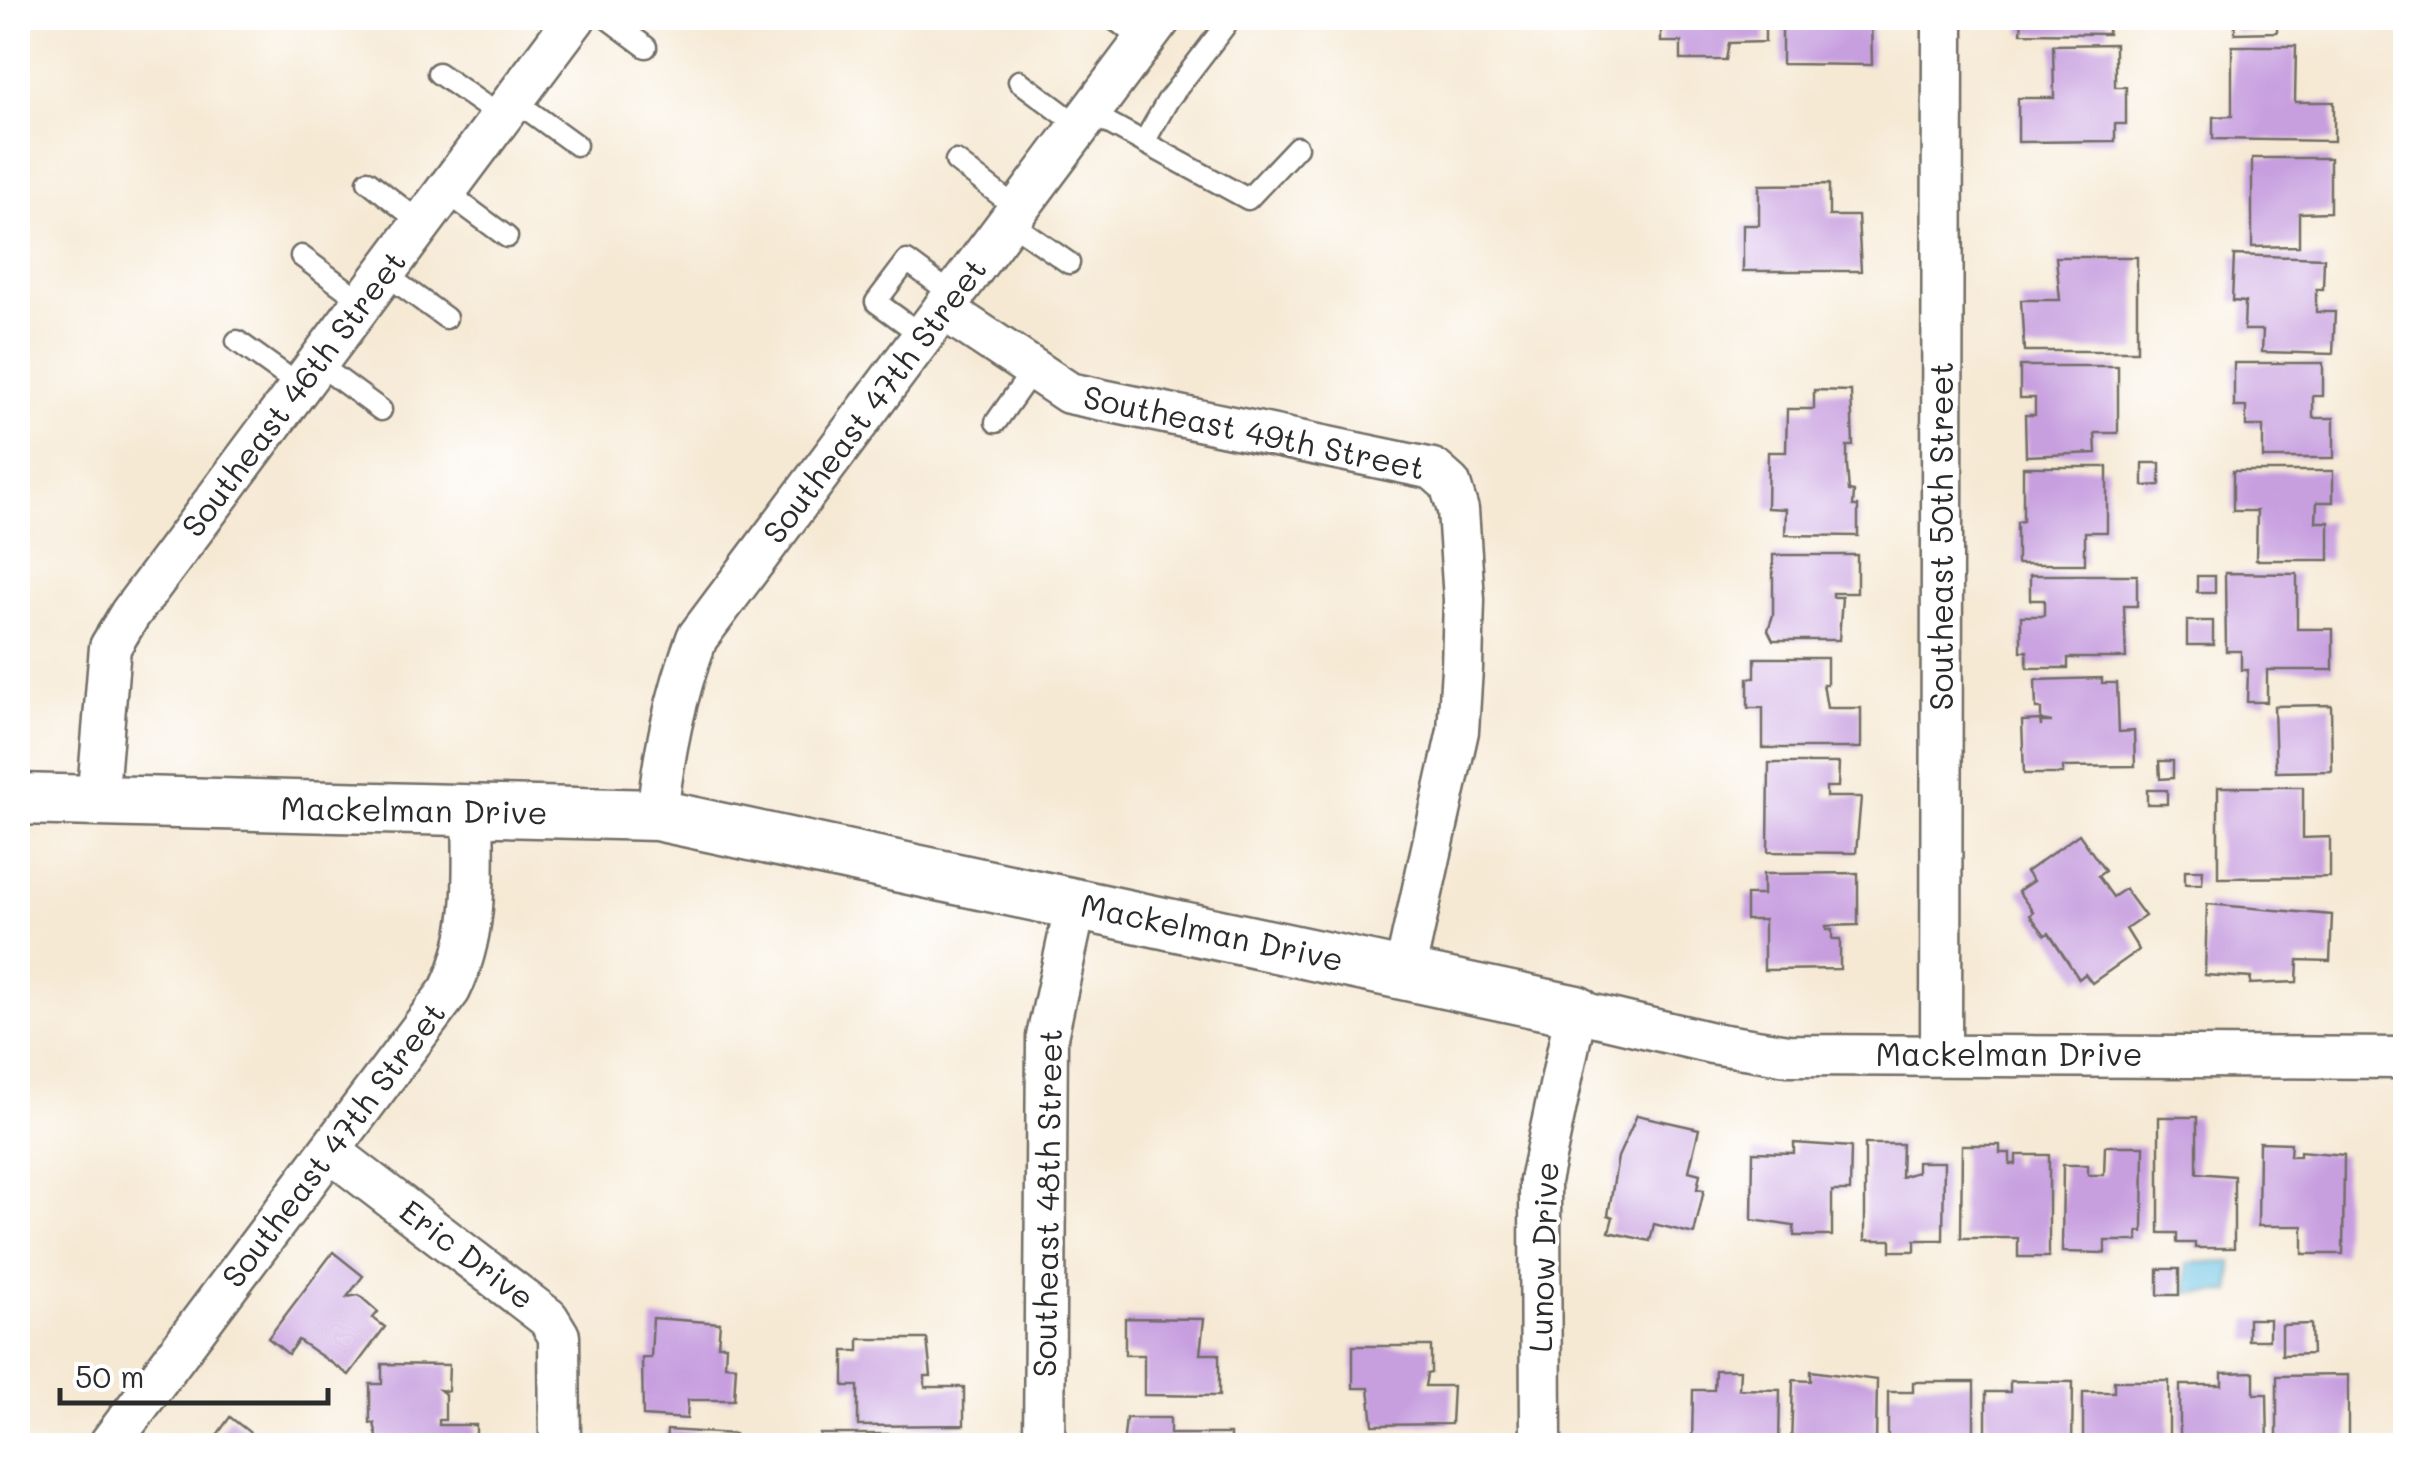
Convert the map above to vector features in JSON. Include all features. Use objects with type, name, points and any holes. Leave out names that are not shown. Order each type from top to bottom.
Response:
[{"type":"street","name":"Southeast 46th Street","points":[[98,804],[103,697],[110,646],[575,18]]},
{"type":"street","name":"Southeast 50th Street","points":[[1941,1054],[1942,18]]},
{"type":"street","name":"Southeast 47th Street","points":[[657,814],[664,746],[677,692],[697,638],[1153,29]]},
{"type":"street","name":"Southeast 49th Street","points":[[940,314],[1069,392],[1433,468],[1450,484],[1458,510],[1464,600],[1458,731],[1404,974]]},
{"type":"street","name":"Mackelman Drive","points":[[18,799],[98,804],[657,814],[1712,1043],[1788,1054],[2406,1058]]},
{"type":"street","name":"Southeast 47th Street","points":[[108,1446],[450,990],[466,958],[474,912],[473,812]]},
{"type":"street","name":"Southeast 48th Street","points":[[1044,1446],[1047,1036],[1076,904]]},
{"type":"street","name":"Lunow Drive","points":[[1540,1446],[1540,1181],[1576,1011]]},
{"type":"street","name":"Eric Drive","points":[[330,1151],[548,1318],[559,1336],[560,1446]]},
{"type":"lane","points":[[607,18],[646,47]]},
{"type":"lane","points":[[1112,18],[1153,29]]},
{"type":"lane","points":[[1144,142],[1168,100],[1231,18]]},
{"type":"lane","points":[[438,73],[576,145]]},
{"type":"lane","points":[[1019,81],[1087,121],[1144,142],[1248,198],[1297,147]]},
{"type":"lane","points":[[956,161],[1069,264]]},
{"type":"lane","points":[[368,181],[507,237]]},
{"type":"lane","points":[[301,256],[446,318]]},
{"type":"lane","points":[[238,341],[380,410]]},
{"type":"lane","points":[[996,422],[1032,371]]},
{"type":"water","points":[[2232,1261],[2231,1292],[2187,1293],[2187,1263]]},
{"type":"building","points":[[1661,18],[1765,18],[1765,42],[1729,43],[1726,60],[1681,60],[1681,42],[1661,42]]},
{"type":"building","points":[[1777,18],[1871,18],[1872,65],[1782,64],[1782,25],[1777,25]]},
{"type":"building","points":[[2022,18],[2108,18],[2108,34],[2021,33]]},
{"type":"building","points":[[2235,18],[2277,18],[2277,32],[2235,33]]},
{"type":"building","points":[[2115,44],[2115,87],[2126,87],[2126,124],[2115,124],[2115,141],[2018,142],[2018,98],[2054,98],[2053,45]]},
{"type":"building","points":[[2232,46],[2296,46],[2295,102],[2334,102],[2334,141],[2213,139],[2213,117],[2232,116]]},
{"type":"building","points":[[2252,158],[2330,158],[2330,212],[2299,213],[2299,246],[2252,247]]},
{"type":"building","points":[[1829,184],[1829,216],[1858,216],[1861,271],[1743,271],[1743,225],[1759,225],[1759,185]]},
{"type":"building","points":[[2234,255],[2324,258],[2323,289],[2316,289],[2316,312],[2335,312],[2333,354],[2262,352],[2263,330],[2244,330],[2245,302],[2232,301]]},
{"type":"building","points":[[2056,257],[2137,257],[2137,351],[2024,351],[2021,300],[2060,300]]},
{"type":"building","points":[[2234,363],[2323,363],[2323,396],[2313,396],[2313,418],[2334,418],[2334,458],[2263,458],[2263,426],[2246,426],[2246,407],[2234,407]]},
{"type":"building","points":[[2020,366],[2118,366],[2118,433],[2095,433],[2096,453],[2026,456],[2025,415],[2035,415],[2035,398],[2020,398]]},
{"type":"building","points":[[1814,390],[1851,391],[1853,446],[1847,446],[1847,466],[1849,491],[1854,492],[1853,506],[1858,506],[1858,536],[1785,535],[1786,509],[1767,508],[1768,452],[1786,452],[1787,409],[1814,409]]},
{"type":"building","points":[[2143,463],[2160,463],[2160,485],[2143,486]]},
{"type":"building","points":[[2023,467],[2107,467],[2107,532],[2085,532],[2085,564],[2017,564],[2017,522],[2023,521]]},
{"type":"building","points":[[2233,471],[2333,471],[2333,502],[2317,502],[2316,522],[2329,522],[2329,560],[2256,560],[2257,511],[2233,511]]},
{"type":"building","points":[[1773,555],[1857,555],[1857,593],[1833,593],[1833,597],[1842,597],[1839,640],[1773,640],[1768,630],[1773,615]]},
{"type":"building","points":[[2225,573],[2297,574],[2297,629],[2333,629],[2333,670],[2267,670],[2267,702],[2247,702],[2248,670],[2241,670],[2241,651],[2226,651]]},
{"type":"building","points":[[2030,575],[2137,575],[2137,606],[2124,606],[2126,658],[2068,658],[2068,668],[2027,668],[2027,651],[2021,651],[2021,616],[2044,616],[2044,600],[2030,600]]},
{"type":"building","points":[[2197,576],[2215,576],[2215,592],[2197,592]]},
{"type":"building","points":[[2187,621],[2213,621],[2213,645],[2187,645]]},
{"type":"building","points":[[1755,658],[1827,658],[1827,684],[1823,684],[1827,708],[1861,708],[1861,748],[1763,748],[1763,708],[1748,708],[1748,678],[1755,678]]},
{"type":"building","points":[[2102,678],[2102,683],[2117,683],[2119,732],[2134,731],[2135,766],[2063,767],[2063,774],[2024,774],[2022,721],[2040,720],[2041,726],[2041,722],[2052,722],[2041,720],[2041,709],[2036,709],[2035,680]]},
{"type":"building","points":[[2331,705],[2332,771],[2276,772],[2274,706]]},
{"type":"building","points":[[2159,761],[2173,761],[2173,778],[2160,779]]},
{"type":"building","points":[[1769,763],[1839,763],[1838,787],[1826,787],[1826,797],[1861,797],[1856,853],[1768,852]]},
{"type":"building","points":[[2218,787],[2303,787],[2303,838],[2330,837],[2330,877],[2218,878]]},
{"type":"building","points":[[2147,790],[2167,790],[2167,804],[2147,804]]},
{"type":"building","points":[[2079,834],[2105,871],[2098,876],[2113,897],[2125,889],[2145,916],[2126,929],[2139,950],[2092,983],[2085,974],[2079,979],[2049,933],[2045,935],[2030,915],[2033,912],[2018,891],[2033,881],[2026,872]]},
{"type":"building","points":[[2185,870],[2203,870],[2202,884],[2185,884]]},
{"type":"building","points":[[1858,873],[1858,925],[1826,926],[1826,930],[1832,930],[1832,939],[1840,939],[1840,969],[1764,970],[1764,920],[1746,920],[1746,895],[1763,895],[1763,874]]},
{"type":"building","points":[[2207,904],[2332,915],[2330,961],[2298,960],[2297,982],[2250,984],[2251,978],[2205,975]]},
{"type":"building","points":[[1637,1115],[1699,1129],[1689,1171],[1700,1174],[1697,1189],[1704,1190],[1694,1234],[1654,1224],[1650,1241],[1609,1232],[1613,1217],[1608,1215],[1618,1157]]},
{"type":"building","points":[[2159,1117],[2197,1117],[2197,1173],[2234,1176],[2234,1248],[2195,1248],[2195,1243],[2177,1243],[2177,1233],[2159,1233]]},
{"type":"building","points":[[2259,1142],[2291,1143],[2290,1156],[2300,1156],[2300,1151],[2344,1155],[2343,1254],[2303,1254],[2303,1226],[2258,1226]]},
{"type":"building","points":[[1794,1143],[1851,1147],[1850,1191],[1832,1191],[1832,1236],[1794,1236],[1794,1226],[1752,1220],[1753,1152],[1794,1153]]},
{"type":"building","points":[[1865,1144],[1902,1144],[1901,1177],[1917,1172],[1917,1162],[1944,1162],[1943,1240],[1915,1240],[1915,1251],[1891,1251],[1891,1240],[1865,1240]]},
{"type":"building","points":[[1962,1145],[2000,1145],[2000,1153],[2010,1153],[2010,1164],[2016,1164],[2016,1155],[2049,1155],[2049,1257],[2018,1257],[2018,1238],[1961,1238]]},
{"type":"building","points":[[2105,1146],[2144,1146],[2143,1232],[2138,1231],[2138,1241],[2105,1241],[2105,1253],[2062,1252],[2063,1165],[2088,1165],[2088,1175],[2104,1175]]},
{"type":"building","points":[[333,1252],[363,1276],[347,1297],[359,1295],[378,1312],[373,1318],[385,1327],[349,1375],[298,1340],[288,1354],[268,1338]]},
{"type":"building","points":[[2158,1269],[2179,1269],[2179,1295],[2158,1295]]},
{"type":"building","points":[[653,1318],[720,1323],[718,1345],[726,1345],[725,1365],[736,1366],[734,1400],[688,1400],[687,1419],[643,1416],[642,1358],[651,1358]]},
{"type":"building","points":[[1125,1318],[1204,1319],[1200,1354],[1219,1354],[1219,1396],[1144,1395],[1144,1355],[1125,1355]]},
{"type":"building","points":[[2248,1319],[2269,1319],[2269,1340],[2248,1340]]},
{"type":"building","points":[[2311,1324],[2312,1354],[2282,1355],[2282,1325]]},
{"type":"building","points":[[859,1339],[927,1339],[931,1376],[925,1376],[925,1387],[964,1387],[964,1425],[858,1426],[858,1386],[844,1386],[844,1351],[859,1351]]},
{"type":"building","points":[[1353,1346],[1431,1346],[1431,1373],[1427,1374],[1425,1386],[1453,1386],[1451,1424],[1373,1425],[1369,1388],[1353,1388]]},
{"type":"building","points":[[382,1364],[449,1365],[448,1391],[440,1390],[445,1394],[445,1420],[439,1420],[439,1425],[476,1425],[476,1446],[379,1446],[374,1423],[370,1423],[370,1384],[382,1384]]},
{"type":"building","points":[[1715,1370],[1740,1370],[1739,1389],[1780,1390],[1779,1446],[1692,1446],[1693,1390],[1714,1390]]},
{"type":"building","points":[[1811,1371],[1877,1380],[1876,1446],[1791,1446],[1793,1380],[1811,1381]]},
{"type":"building","points":[[2254,1372],[2254,1394],[2267,1394],[2268,1446],[2180,1446],[2180,1385],[2222,1385],[2222,1373]]},
{"type":"building","points":[[2348,1375],[2348,1446],[2277,1446],[2277,1376]]},
{"type":"building","points":[[2010,1381],[2073,1382],[2072,1446],[1986,1446],[1986,1392],[2010,1392]]},
{"type":"building","points":[[2114,1381],[2169,1381],[2169,1446],[2083,1446],[2083,1392],[2114,1392]]},
{"type":"building","points":[[1913,1382],[1974,1382],[1974,1446],[1888,1446],[1888,1392],[1913,1392]]},
{"type":"building","points":[[230,1417],[267,1446],[209,1446]]},
{"type":"building","points":[[1126,1418],[1170,1418],[1170,1434],[1230,1434],[1230,1446],[1123,1446]]},
{"type":"building","points":[[667,1430],[734,1434],[733,1446],[666,1446]]},
{"type":"building","points":[[820,1434],[964,1434],[964,1446],[820,1446]]},
{"type":"building","points":[[1343,1441],[1413,1442],[1413,1446],[1343,1446]]}]
